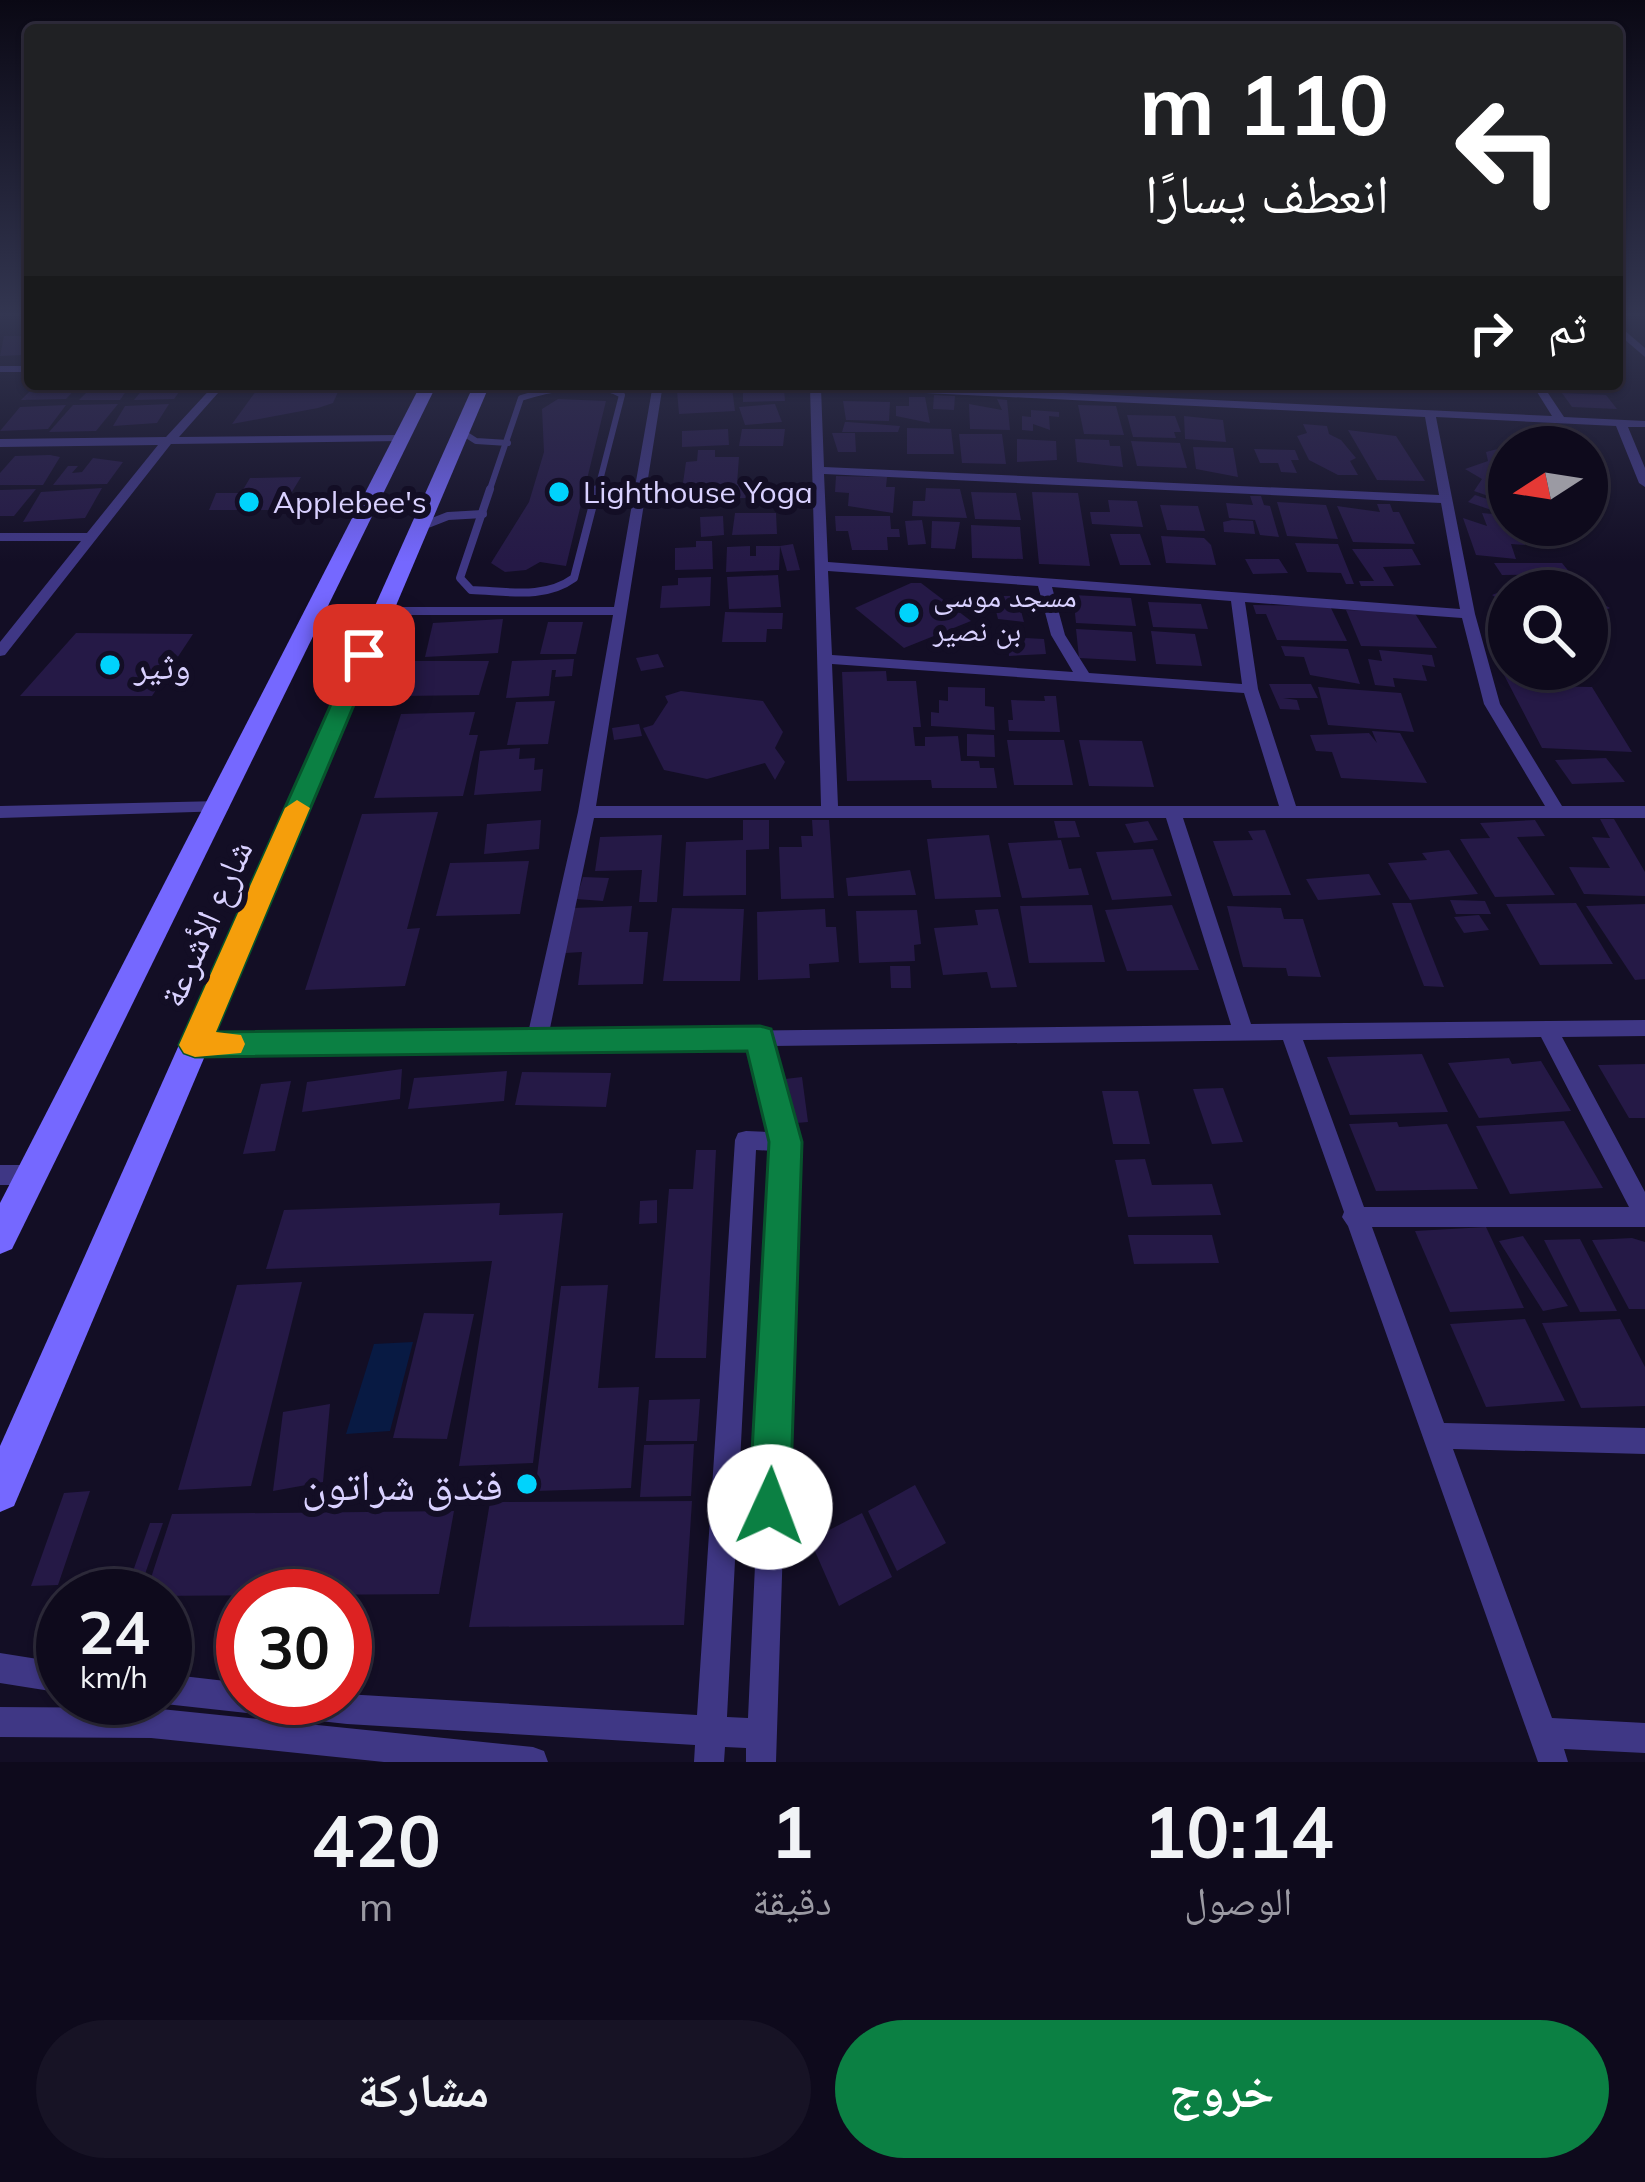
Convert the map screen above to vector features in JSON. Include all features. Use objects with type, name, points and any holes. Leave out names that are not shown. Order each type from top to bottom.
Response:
[{"type":"street","points":[[0,652],[169,440],[209,397]]},
{"type":"street","name":"شارع الأشرعة","points":[[0,1238],[422,397]]},
{"type":"street","name":"شارع الأشرعة","points":[[0,1492],[476,397]]},
{"type":"street","points":[[537,1040],[587,812],[656,397]]},
{"type":"street","points":[[813,397],[830,812]]},
{"type":"street","points":[[1127,397],[1645,424]]},
{"type":"street","points":[[1545,397],[1560,420]]},
{"type":"street","points":[[1430,414],[1468,614],[1492,704],[1558,814]]},
{"type":"street","points":[[1621,423],[1645,483]]},
{"type":"street","points":[[0,443],[401,438]]},
{"type":"street","points":[[818,470],[1447,499]]},
{"type":"street","points":[[0,537],[92,536]]},
{"type":"street","points":[[822,566],[1468,614]]},
{"type":"street","points":[[1044,582],[1058,635],[1084,677]]},
{"type":"street","points":[[1237,597],[1250,689],[1290,813]]},
{"type":"street","points":[[383,611],[620,611]]},
{"type":"street","points":[[825,659],[1250,689]]},
{"type":"street","points":[[0,812],[220,806]]},
{"type":"street","points":[[587,812],[1645,812]]},
{"type":"street","points":[[1173,813],[1243,1032]]},
{"type":"street","points":[[195,1045],[1645,1028]]},
{"type":"street","points":[[1353,1217],[1645,1216],[1547,1029]]},
{"type":"street","points":[[1290,1032],[1548,1748],[1645,1738]]},
{"type":"street","points":[[372,1712],[761,1748],[784,1142],[760,1038]]},
{"type":"street","points":[[710,1746],[746,1140],[784,1142]]},
{"type":"street","points":[[0,1175],[32,1175]]},
{"type":"street","points":[[1436,1436],[1645,1441]]},
{"type":"street","points":[[0,1668],[36,1674]]},
{"type":"street","points":[[0,1723],[151,1723],[533,1762]]},
{"type":"lane","points":[[522,397],[460,578],[463,585],[540,591],[568,585],[574,578],[621,397]]},
{"type":"lane","points":[[461,432],[476,441],[508,443]]},
{"type":"lane","points":[[420,527],[448,516],[483,514]]},
{"type":"water","points":[[413,1342],[390,1431],[346,1434],[374,1344]]},
{"type":"building","points":[[24,397],[68,397],[66,399],[21,400]]},
{"type":"building","points":[[82,397],[122,397],[120,400],[79,400]]},
{"type":"building","points":[[251,397],[336,397],[318,408],[232,424]]},
{"type":"building","points":[[678,397],[733,397],[735,411],[679,414]]},
{"type":"building","points":[[743,397],[785,397],[785,401],[743,402]]},
{"type":"building","points":[[909,397],[925,397],[930,423],[896,416],[896,406],[909,406]]},
{"type":"building","points":[[934,397],[955,397],[954,410],[933,409]]},
{"type":"building","points":[[1565,397],[1608,397],[1617,409],[1572,407]]},
{"type":"building","name":"Lighthouse Yoga","points":[[558,399],[606,401],[566,566],[540,562],[526,570],[505,572],[491,563],[529,502],[544,452],[542,409]]},
{"type":"building","points":[[997,399],[1007,400],[1010,430],[970,429],[969,404],[1002,410]]},
{"type":"building","points":[[843,401],[890,402],[889,421],[846,420]]},
{"type":"building","points":[[118,404],[96,431],[49,432],[73,405]]},
{"type":"building","points":[[169,404],[157,423],[113,426],[125,406]]},
{"type":"building","points":[[775,404],[782,422],[745,425],[739,407]]},
{"type":"building","points":[[66,405],[48,429],[0,431],[20,407]]},
{"type":"building","points":[[1078,405],[1116,406],[1124,435],[1084,434]]},
{"type":"building","points":[[1031,410],[1059,412],[1059,417],[1049,416],[1050,430],[1033,424],[1033,431],[1022,430],[1022,416],[1031,417]]},
{"type":"building","points":[[1127,415],[1175,416],[1181,432],[1174,432],[1176,438],[1133,437]]},
{"type":"building","points":[[1184,416],[1223,420],[1226,442],[1185,439]]},
{"type":"building","points":[[845,422],[900,426],[898,432],[842,432]]},
{"type":"building","points":[[1303,424],[1327,426],[1329,434],[1356,458],[1350,461],[1358,475],[1338,475],[1309,460],[1297,436],[1307,433]]},
{"type":"building","points":[[907,428],[951,429],[954,454],[907,454]]},
{"type":"building","points":[[728,429],[729,445],[682,447],[682,431]]},
{"type":"building","points":[[742,429],[785,429],[783,446],[739,446]]},
{"type":"building","points":[[1348,430],[1396,436],[1425,481],[1377,480]]},
{"type":"building","points":[[832,433],[855,433],[856,452],[838,452]]},
{"type":"building","points":[[959,434],[1002,434],[1006,464],[962,463]]},
{"type":"building","points":[[1017,439],[1056,441],[1057,460],[1017,462]]},
{"type":"building","points":[[1075,439],[1109,440],[1110,446],[1120,446],[1123,467],[1077,462]]},
{"type":"building","points":[[1131,441],[1180,443],[1187,468],[1137,466]]},
{"type":"building","points":[[1193,447],[1233,448],[1238,477],[1196,469]]},
{"type":"building","points":[[1254,449],[1295,450],[1299,460],[1291,460],[1297,473],[1281,472],[1278,463],[1260,463]]},
{"type":"building","points":[[698,450],[715,450],[715,457],[739,457],[737,484],[752,484],[752,498],[730,498],[730,506],[680,504],[686,462],[697,461]]},
{"type":"building","points":[[15,456],[60,457],[43,485],[0,485],[0,473]]},
{"type":"building","points":[[93,458],[123,462],[107,484],[53,485],[68,466],[78,466],[72,473],[82,472]]},
{"type":"building","points":[[1488,461],[1488,496],[1474,491],[1482,479],[1465,469]]},
{"type":"building","points":[[836,476],[887,477],[886,487],[895,487],[893,513],[848,506],[849,493],[835,492]]},
{"type":"building","name":"Applebee's","points":[[301,477],[281,510],[209,510],[216,493],[241,493],[250,478]]},
{"type":"building","points":[[102,488],[85,518],[23,522],[41,492]]},
{"type":"building","points":[[926,488],[960,489],[967,518],[912,516],[913,501],[925,501]]},
{"type":"building","points":[[36,489],[14,516],[0,516],[0,490]]},
{"type":"building","points":[[971,492],[1016,493],[1021,520],[975,519]]},
{"type":"building","points":[[1032,492],[1078,493],[1090,566],[1039,564]]},
{"type":"building","points":[[1475,495],[1488,499],[1488,509],[1468,502]]},
{"type":"building","points":[[1250,496],[1261,496],[1264,505],[1270,506],[1279,537],[1260,535],[1255,520],[1229,518],[1226,503],[1253,505]]},
{"type":"building","points":[[1108,500],[1137,501],[1143,527],[1092,524],[1090,512],[1110,512]]},
{"type":"building","points":[[1277,502],[1326,505],[1338,539],[1287,536]]},
{"type":"building","points":[[1377,504],[1390,504],[1393,512],[1399,512],[1415,544],[1353,542],[1337,506],[1380,512]]},
{"type":"building","points":[[1160,505],[1198,506],[1205,531],[1167,530]]},
{"type":"building","points":[[735,513],[776,513],[777,534],[732,535]]},
{"type":"building","points":[[1482,513],[1488,514],[1488,546],[1512,546],[1516,559],[1476,555],[1463,518],[1487,526]]},
{"type":"building","points":[[723,516],[724,535],[701,537],[700,517]]},
{"type":"building","points":[[835,516],[890,516],[891,529],[899,529],[900,537],[887,537],[888,550],[852,550],[848,531],[836,531]]},
{"type":"building","points":[[922,520],[926,544],[908,545],[905,521]]},
{"type":"building","points":[[932,521],[960,522],[955,549],[931,548]]},
{"type":"building","points":[[1253,521],[1255,534],[1224,532],[1223,522]]},
{"type":"building","points":[[971,525],[1020,527],[1023,559],[972,558]]},
{"type":"building","points":[[1110,534],[1140,534],[1151,565],[1120,565]]},
{"type":"building","points":[[1161,536],[1204,538],[1216,565],[1166,563]]},
{"type":"building","points":[[696,541],[712,541],[713,569],[675,570],[675,548],[696,547]]},
{"type":"building","points":[[1295,543],[1338,544],[1354,584],[1346,584],[1341,573],[1307,572]]},
{"type":"building","points":[[793,544],[800,570],[787,571],[780,546]]},
{"type":"building","points":[[750,546],[750,556],[756,556],[756,546],[780,546],[779,570],[726,572],[727,547]]},
{"type":"building","points":[[1352,549],[1412,549],[1421,565],[1383,567],[1394,586],[1361,586],[1359,581],[1374,581]]},
{"type":"building","points":[[1245,559],[1279,559],[1288,573],[1253,574]]},
{"type":"building","points":[[1494,563],[1562,563],[1568,570],[1499,570]]},
{"type":"building","points":[[778,575],[781,607],[729,609],[727,577]]},
{"type":"building","points":[[711,577],[710,606],[660,608],[662,586],[678,585],[678,578]]},
{"type":"building","points":[[921,583],[971,621],[904,648],[855,608]]},
{"type":"building","points":[[1073,595],[1131,598],[1136,626],[1076,623]]},
{"type":"building","points":[[991,596],[1017,596],[1024,622],[998,619],[996,611],[991,611]]},
{"type":"building","points":[[1148,602],[1201,604],[1208,629],[1153,627]]},
{"type":"building","points":[[1253,605],[1330,606],[1347,641],[1277,640],[1266,614],[1256,614]]},
{"type":"building","points":[[1346,610],[1414,612],[1437,648],[1361,646]]},
{"type":"building","points":[[725,612],[783,613],[782,629],[767,629],[766,642],[722,642]]},
{"type":"building","points":[[503,619],[498,653],[425,657],[433,623]]},
{"type":"building","points":[[548,622],[583,622],[576,654],[540,654]]},
{"type":"building","points":[[1076,629],[1132,632],[1136,661],[1079,658]]},
{"type":"building","points":[[1151,631],[1195,634],[1202,666],[1156,664]]},
{"type":"building","name":"وثير","points":[[76,633],[193,634],[152,696],[20,696]]},
{"type":"building","points":[[1008,637],[1044,639],[1046,654],[1009,656]]},
{"type":"building","points":[[1281,646],[1348,649],[1360,684],[1310,675],[1304,657],[1285,656]]},
{"type":"building","points":[[1379,650],[1432,655],[1435,667],[1422,665],[1427,681],[1393,678],[1395,687],[1375,685],[1368,659],[1382,661]]},
{"type":"building","points":[[658,654],[664,667],[641,671],[636,658]]},
{"type":"building","points":[[574,659],[572,676],[555,677],[556,670],[552,670],[549,696],[506,698],[512,661]]},
{"type":"building","points":[[415,661],[489,661],[479,695],[403,696]]},
{"type":"building","points":[[886,671],[887,681],[916,681],[921,727],[913,727],[915,746],[925,746],[925,737],[958,736],[961,761],[979,761],[980,768],[994,768],[997,788],[932,788],[931,780],[847,781],[842,672]]},
{"type":"building","points":[[1269,684],[1311,684],[1318,698],[1283,698],[1297,700],[1300,710],[1280,709]]},
{"type":"building","points":[[948,687],[985,688],[985,706],[994,707],[995,730],[931,726],[931,712],[939,713],[939,700],[948,701]]},
{"type":"building","points":[[1318,687],[1401,693],[1414,732],[1328,725]]},
{"type":"building","points":[[1512,690],[1594,690],[1632,752],[1542,748]]},
{"type":"building","points":[[681,691],[763,701],[783,732],[775,748],[785,762],[775,780],[765,763],[707,779],[664,770],[643,728],[653,725],[668,702],[665,696]]},
{"type":"building","points":[[1044,696],[1056,696],[1060,732],[1009,731],[1011,700],[1045,701]]},
{"type":"building","points":[[555,701],[548,744],[507,745],[516,702]]},
{"type":"building","points":[[475,712],[469,735],[478,735],[463,796],[374,798],[401,714]]},
{"type":"building","points":[[639,724],[642,736],[614,740],[612,728]]},
{"type":"building","points":[[1372,731],[1400,733],[1427,783],[1341,778],[1332,752],[1316,751],[1310,735],[1369,733],[1377,743]]},
{"type":"building","points":[[967,734],[994,735],[995,757],[967,756]]},
{"type":"building","points":[[1007,740],[1064,740],[1073,785],[1014,785]]},
{"type":"building","points":[[1079,740],[1142,741],[1154,787],[1089,786]]},
{"type":"building","points":[[520,748],[519,759],[535,758],[534,770],[543,769],[541,791],[474,795],[480,751]]},
{"type":"building","points":[[1606,758],[1625,782],[1572,784],[1555,760]]},
{"type":"building","points":[[438,812],[407,929],[420,928],[405,986],[305,990],[362,814]]},
{"type":"building","points":[[1600,819],[1614,819],[1645,872],[1645,896],[1584,894],[1569,867],[1610,868],[1592,837],[1610,838]]},
{"type":"building","points":[[541,820],[539,849],[484,854],[487,824]]},
{"type":"building","points":[[743,820],[769,820],[769,849],[746,850],[746,895],[683,896],[686,842],[743,840]]},
{"type":"building","points":[[812,820],[829,820],[834,898],[781,899],[779,847],[802,847],[801,836],[813,836]]},
{"type":"building","points":[[1535,820],[1545,836],[1517,837],[1555,895],[1495,897],[1460,839],[1490,838],[1480,823]]},
{"type":"building","points":[[1054,821],[1075,821],[1080,837],[1058,838]]},
{"type":"building","points":[[1148,821],[1158,840],[1134,843],[1125,824]]},
{"type":"building","points":[[1265,830],[1291,895],[1233,896],[1213,841],[1253,840],[1248,831]]},
{"type":"building","points":[[662,835],[657,902],[639,902],[642,870],[595,871],[600,837]]},
{"type":"building","points":[[989,835],[1001,897],[935,899],[927,839]]},
{"type":"building","points":[[1061,840],[1069,869],[1081,868],[1089,895],[1022,898],[1008,843]]},
{"type":"building","points":[[1153,849],[1172,896],[1112,900],[1096,852]]},
{"type":"building","points":[[1449,850],[1478,894],[1410,900],[1388,863],[1427,860],[1422,853]]},
{"type":"building","points":[[529,861],[520,914],[436,916],[450,863]]},
{"type":"building","points":[[910,870],[916,895],[848,896],[846,878]]},
{"type":"building","points":[[1369,874],[1381,895],[1318,900],[1306,879]]},
{"type":"building","points":[[583,877],[609,878],[603,901],[576,899]]},
{"type":"building","points":[[1450,900],[1485,901],[1491,914],[1456,914]]},
{"type":"building","points":[[1392,903],[1411,903],[1444,987],[1424,986]]},
{"type":"building","points":[[1576,903],[1613,964],[1540,965],[1506,904]]},
{"type":"building","points":[[1645,904],[1645,979],[1635,980],[1586,906]]},
{"type":"building","points":[[1092,905],[1105,962],[1029,963],[1020,906]]},
{"type":"building","points":[[1172,905],[1199,970],[1127,971],[1105,910]]},
{"type":"building","points":[[632,906],[629,932],[648,932],[643,984],[578,985],[582,952],[565,953],[572,908]]},
{"type":"building","points":[[1227,906],[1281,908],[1284,919],[1303,919],[1321,977],[1288,976],[1286,968],[1243,967]]},
{"type":"building","points":[[672,908],[744,909],[740,981],[663,981]]},
{"type":"building","points":[[825,909],[826,927],[836,927],[839,962],[809,964],[810,978],[758,980],[757,912]]},
{"type":"building","points":[[998,909],[1017,987],[991,988],[987,972],[943,975],[934,928],[978,925],[975,910]]},
{"type":"building","points":[[917,910],[921,944],[914,945],[915,961],[859,963],[856,911]]},
{"type":"building","points":[[1479,915],[1489,930],[1464,933],[1454,917]]},
{"type":"building","points":[[890,966],[910,966],[911,988],[891,988]]},
{"type":"building","points":[[1422,1054],[1448,1112],[1350,1115],[1327,1057]]},
{"type":"building","points":[[1509,1058],[1512,1064],[1541,1061],[1571,1111],[1479,1118],[1448,1063]]},
{"type":"building","points":[[1645,1064],[1645,1118],[1629,1118],[1598,1065]]},
{"type":"building","points":[[402,1069],[400,1099],[302,1112],[307,1082]]},
{"type":"building","points":[[507,1071],[504,1101],[408,1109],[414,1078]]},
{"type":"building","points":[[522,1072],[611,1073],[606,1107],[515,1105]]},
{"type":"building","points":[[802,1077],[808,1122],[772,1125],[768,1081]]},
{"type":"building","points":[[291,1081],[275,1151],[243,1154],[261,1084]]},
{"type":"building","points":[[1223,1088],[1243,1142],[1212,1144],[1193,1089]]},
{"type":"building","points":[[1102,1091],[1138,1091],[1150,1144],[1113,1144]]},
{"type":"building","points":[[1564,1121],[1603,1188],[1510,1194],[1476,1126]]},
{"type":"building","points":[[1397,1122],[1399,1127],[1447,1124],[1478,1189],[1376,1191],[1349,1124]]},
{"type":"building","points":[[696,1150],[716,1150],[706,1358],[655,1358],[669,1189],[693,1189]]},
{"type":"building","points":[[1145,1159],[1152,1185],[1212,1184],[1221,1215],[1128,1217],[1115,1160]]},
{"type":"building","points":[[657,1200],[657,1223],[639,1224],[640,1201]]},
{"type":"building","points":[[500,1203],[499,1215],[563,1213],[533,1463],[459,1466],[492,1261],[266,1269],[284,1210]]},
{"type":"building","points":[[1486,1227],[1524,1308],[1450,1312],[1415,1231]]},
{"type":"building","points":[[1128,1235],[1212,1235],[1219,1263],[1134,1264]]},
{"type":"building","points":[[1523,1236],[1568,1306],[1543,1311],[1499,1241]]},
{"type":"building","points":[[1580,1239],[1617,1311],[1580,1312],[1544,1240]]},
{"type":"building","points":[[1592,1240],[1645,1242],[1645,1309],[1629,1309]]},
{"type":"building","points":[[302,1282],[251,1486],[178,1490],[237,1285]]},
{"type":"building","points":[[608,1285],[598,1388],[639,1387],[631,1488],[535,1491],[561,1286]]},
{"type":"building","points":[[424,1313],[474,1314],[447,1439],[393,1438]]},
{"type":"building","points":[[1525,1319],[1565,1401],[1486,1407],[1450,1324]]},
{"type":"building","points":[[1620,1319],[1645,1367],[1645,1406],[1581,1408],[1542,1323]]},
{"type":"building","points":[[700,1399],[697,1441],[646,1441],[649,1400]]},
{"type":"building","points":[[330,1404],[323,1482],[273,1491],[283,1412]]},
{"type":"building","points":[[694,1444],[691,1496],[640,1497],[644,1445]]},
{"type":"building","points":[[915,1485],[946,1543],[897,1571],[868,1511]]},
{"type":"building","points":[[90,1491],[63,1569],[37,1569],[64,1493]]},
{"type":"building","points":[[692,1501],[684,1625],[469,1627],[490,1502]]},
{"type":"building","points":[[454,1511],[439,1594],[372,1594],[372,1569],[216,1569],[216,1596],[192,1596],[192,1569],[154,1569],[172,1514]]},
{"type":"building","points":[[862,1513],[892,1577],[839,1606],[810,1540]]},
{"type":"building","points":[[150,1523],[163,1523],[147,1569],[134,1569]]},
{"type":"slow traffic","points":[[230,1044],[195,1045],[297,808]]},
{"type":"place","name":"Lighthouse Yoga","points":[[559,492]]},
{"type":"place","name":"Applebee's","points":[[249,502]]},
{"type":"place","name":"مسجد موسى بن نصير","points":[[909,613]]},
{"type":"place","name":"وثير","points":[[110,665]]},
{"type":"place","name":"فندق شراتون","points":[[527,1484]]},
{"type":"route","points":[[364,655],[195,1045],[760,1038],[785,1142],[770,1507]]}]
